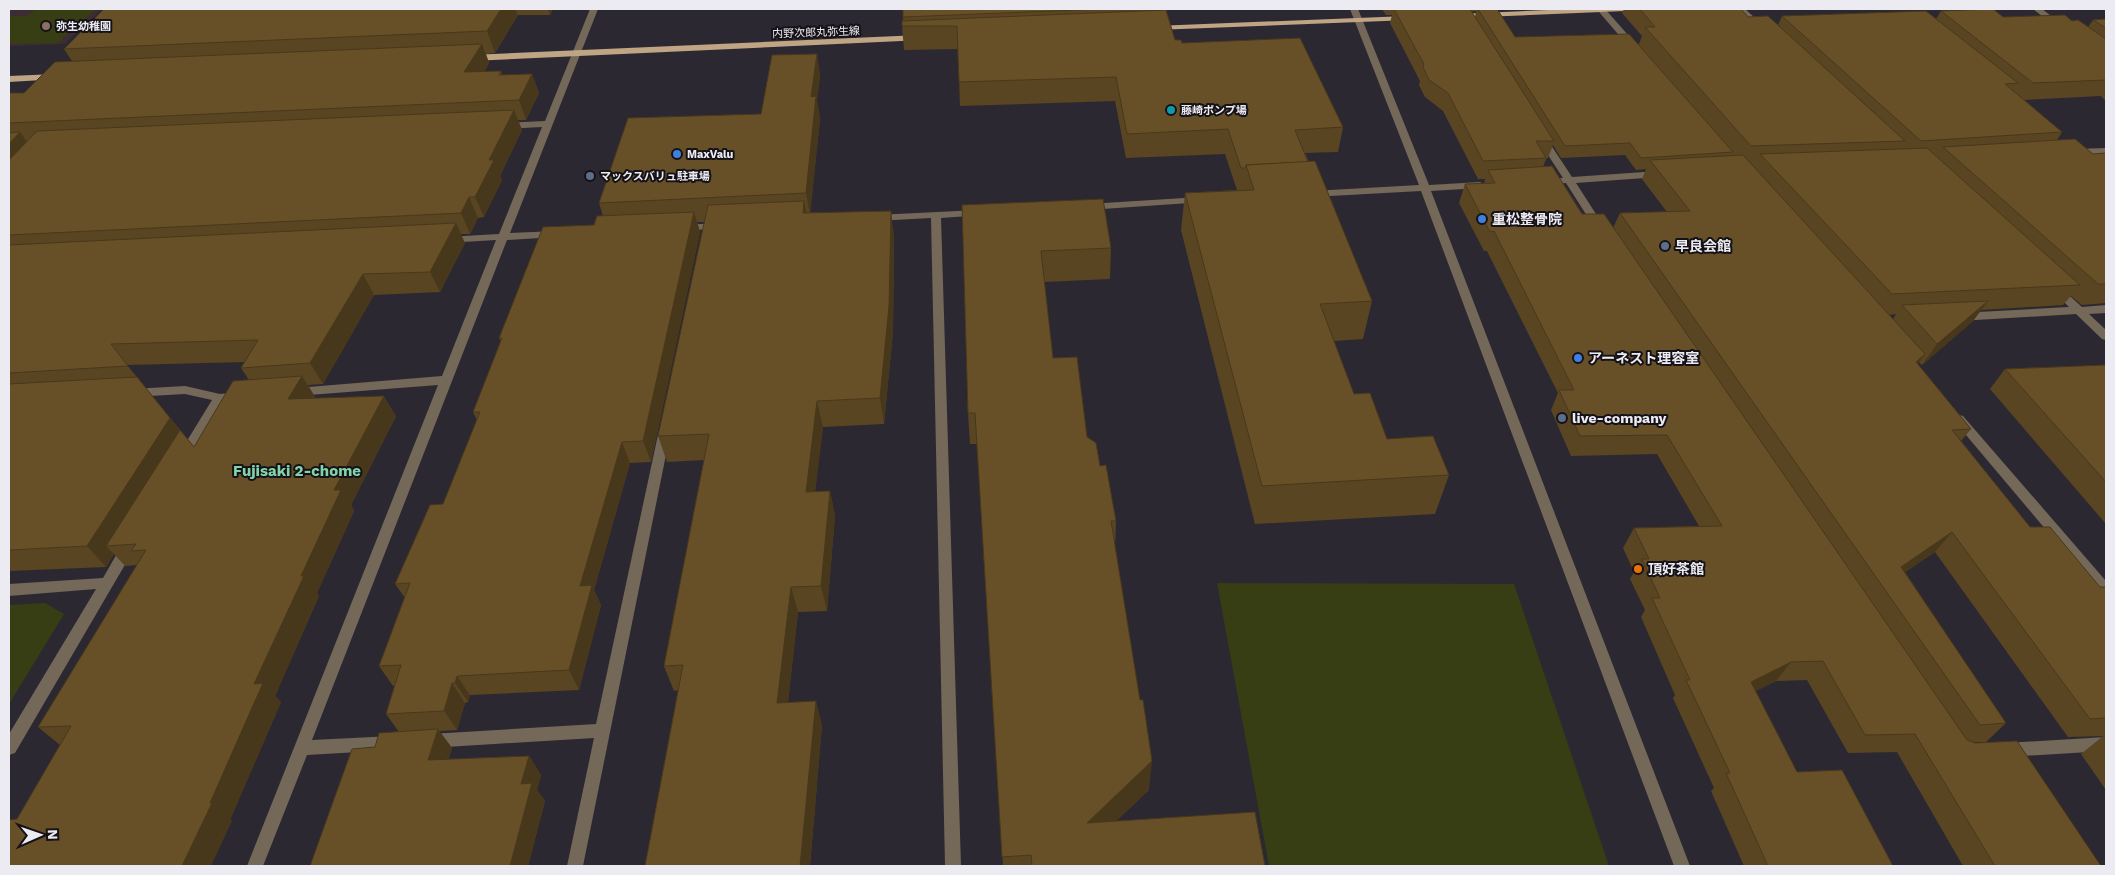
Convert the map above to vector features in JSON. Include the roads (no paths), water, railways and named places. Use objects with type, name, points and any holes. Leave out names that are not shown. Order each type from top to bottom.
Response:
[{"type":"main road","points":[[1447,16],[1468,19],[1625,9]]},
{"type":"main road","points":[[1147,29],[1356,14],[1420,17]]},
{"type":"main road","name":"内野次郎丸弥生線","points":[[458,59],[928,38]]},
{"type":"main road","points":[[9,78],[66,76]]},
{"type":"street","points":[[255,866],[594,9]]},
{"type":"street","points":[[1741,9],[1767,33]]},
{"type":"street","points":[[2037,9],[2067,30]]},
{"type":"street","points":[[1602,10],[1641,56]]},
{"type":"street","points":[[1356,14],[1425,188],[1682,866]]},
{"type":"street","points":[[490,127],[549,124]]},
{"type":"street","points":[[1537,130],[1607,238]]},
{"type":"street","points":[[2059,154],[2074,149],[2106,151]]},
{"type":"street","points":[[2074,149],[2092,164]]},
{"type":"street","points":[[1530,182],[1672,174]]},
{"type":"street","points":[[1300,195],[1493,184]]},
{"type":"street","points":[[1074,208],[1212,200]]},
{"type":"street","points":[[866,219],[985,213]]},
{"type":"street","points":[[936,215],[953,866]]},
{"type":"street","points":[[668,229],[707,232],[728,226]]},
{"type":"street","points":[[434,240],[569,234]]},
{"type":"street","points":[[2050,284],[2106,336]]},
{"type":"street","points":[[1943,318],[2106,309]]},
{"type":"street","points":[[279,393],[446,380]]},
{"type":"street","points":[[116,394],[185,390],[220,398],[250,396]]},
{"type":"street","points":[[178,465],[220,398]]},
{"type":"street","points":[[1952,411],[2106,591]]},
{"type":"street","points":[[574,866],[667,421]]},
{"type":"street","points":[[9,747],[137,532]]},
{"type":"street","points":[[9,590],[105,583]]},
{"type":"street","points":[[301,748],[603,731]]},
{"type":"street","points":[[1992,750],[2106,744]]},
{"type":"place","name":"弥生幼稚園","points":[[46,26]]},
{"type":"place","name":"藤崎ポンプ場","points":[[1171,110]]},
{"type":"place","name":"MaxValu","points":[[677,154]]},
{"type":"place","name":"マックスバリュ駐車場","points":[[590,176]]},
{"type":"place","name":"重松整骨院","points":[[1482,219]]},
{"type":"place","name":"早良会館","points":[[1665,246]]},
{"type":"place","name":"アーネスト理容室","points":[[1578,358]]},
{"type":"place","name":"live-company","points":[[1562,418]]},
{"type":"place","name":"頂好茶館","points":[[1638,569]]},
{"type":"district","name":"Fujisaki 2-chome","points":[[297,471]]}]
